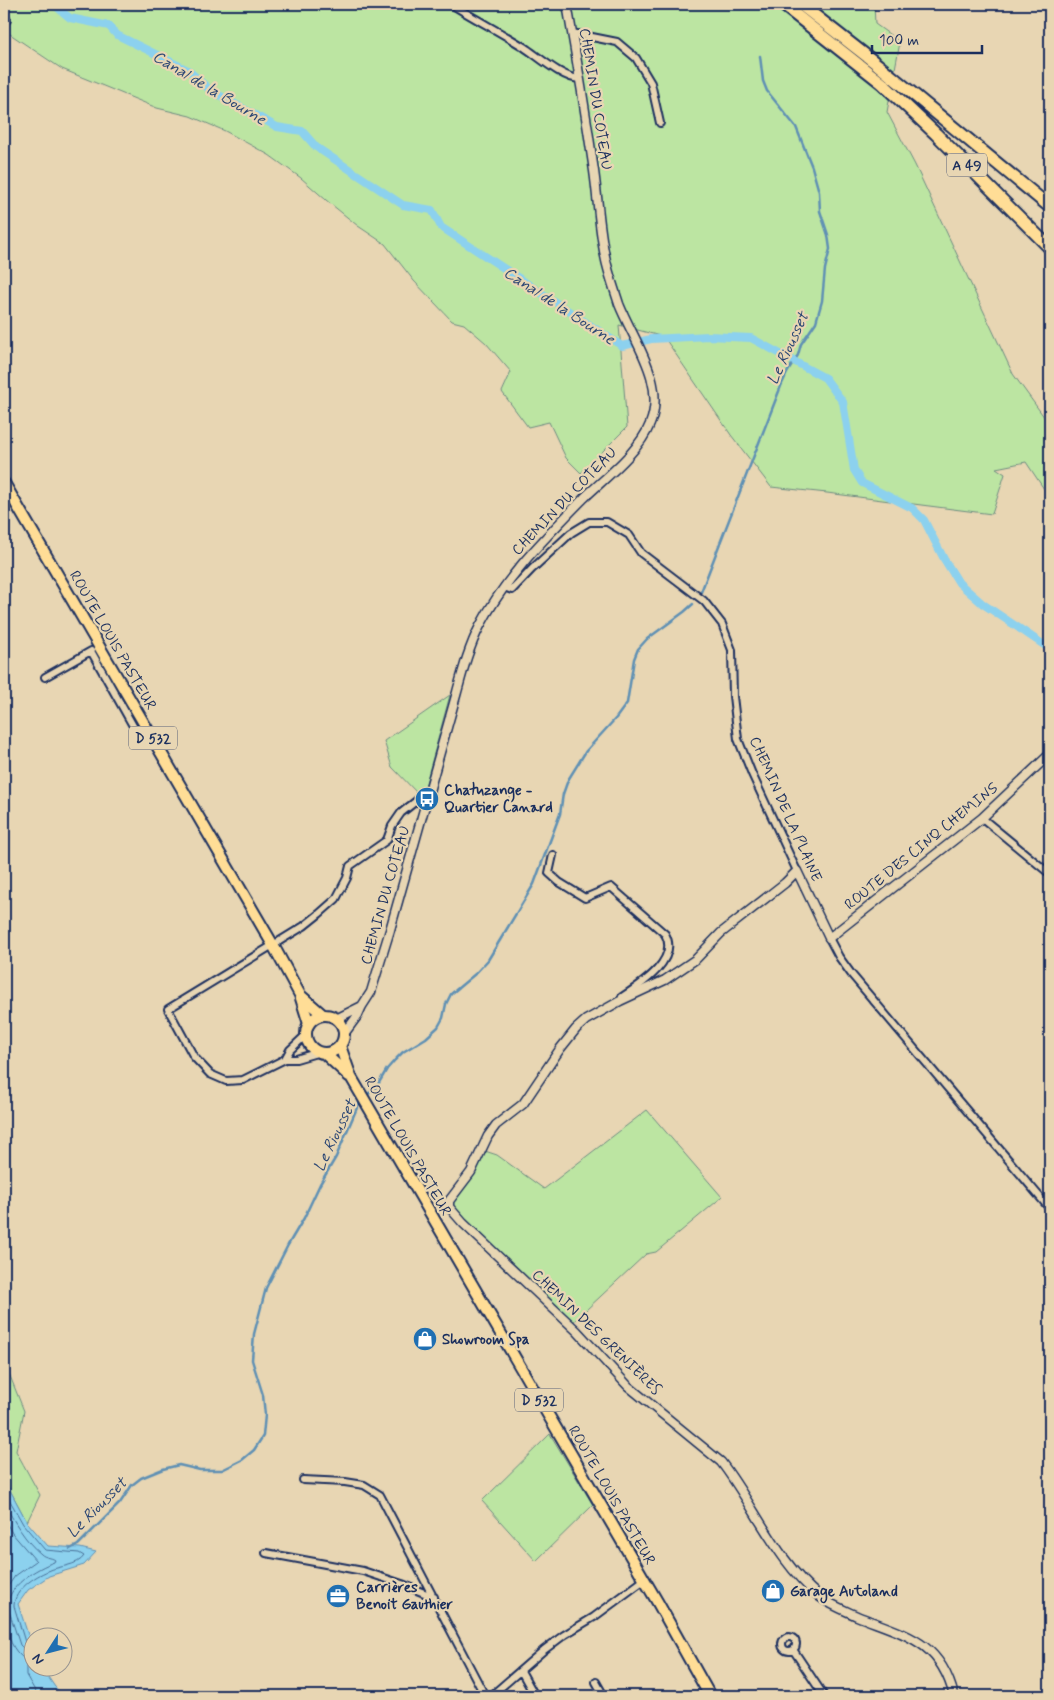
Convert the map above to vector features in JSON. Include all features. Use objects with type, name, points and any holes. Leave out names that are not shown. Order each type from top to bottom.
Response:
[{"type":"highway","name":"A 49","points":[[782,4],[882,83],[1050,248]]},
{"type":"highway","name":"A 49","points":[[800,4],[878,65],[1050,207]]},
{"type":"main road","name":"ROUTE LOUIS PASTEUR","points":[[4,483],[274,945],[300,995],[308,1029]]},
{"type":"main road","name":"ROUTE LOUIS PASTEUR","points":[[300,995],[323,1016]]},
{"type":"main road","points":[[323,1016],[336,1018],[342,1025],[344,1034],[340,1046],[333,1052],[322,1053],[310,1045],[308,1029],[315,1018],[323,1016]]},
{"type":"main road","name":"ROUTE LOUIS PASTEUR","points":[[340,1046],[350,1077]]},
{"type":"main road","name":"ROUTE LOUIS PASTEUR","points":[[322,1053],[350,1077],[361,1093],[710,1696]]},
{"type":"street","points":[[451,4],[556,69],[580,79]]},
{"type":"street","name":"CHEMIN DU COTEAU","points":[[344,1034],[358,1015],[371,992],[456,692],[479,628],[504,586],[524,562],[630,453],[642,439],[651,423],[654,390],[651,375],[620,306],[605,256],[580,79],[567,4]]},
{"type":"street","points":[[572,33],[617,42],[636,58],[650,83],[660,123]]},
{"type":"street","name":"CHEMIN DE LA PLAINE","points":[[504,586],[512,590],[571,533],[589,522],[607,522],[629,535],[641,553],[704,601],[722,624],[732,650],[733,696],[738,738],[752,774],[839,957],[852,975],[1050,1209]]},
{"type":"street","points":[[45,677],[91,651],[137,733],[148,730]]},
{"type":"street","name":"ROUTE DES CINQ CHEMINS","points":[[829,938],[982,818],[1050,754]]},
{"type":"street","points":[[322,1053],[296,1059],[285,1059],[243,1080],[226,1081],[210,1074],[194,1057],[168,1009],[304,926],[336,899],[347,878],[350,866],[387,840],[392,826],[401,813],[420,798],[427,799]]},
{"type":"street","points":[[982,818],[1050,874]]},
{"type":"street","points":[[553,855],[549,873],[559,882],[585,898],[611,887],[668,938],[667,954],[662,965],[636,988],[612,1005]]},
{"type":"street","points":[[612,1005],[665,980],[696,959],[721,933],[785,883],[797,871]]},
{"type":"street","name":"CHEMIN DES GRENIÈRES","points":[[612,1005],[586,1020],[576,1029],[560,1049],[523,1104],[496,1125],[488,1136],[471,1172],[449,1201],[449,1207],[462,1223],[577,1331],[628,1386],[720,1462],[732,1477],[765,1531],[797,1574],[811,1589],[838,1608],[917,1640],[936,1656],[954,1696]]},
{"type":"street","points":[[336,1018],[362,1006]]},
{"type":"street","points":[[285,1059],[290,1050],[308,1029]]},
{"type":"street","points":[[304,1480],[364,1485],[380,1495],[485,1696]]},
{"type":"street","points":[[266,1553],[363,1571],[434,1597]]},
{"type":"street","points":[[491,1696],[564,1635],[594,1617],[644,1580]]},
{"type":"street","points":[[794,1651],[824,1696]]},
{"type":"street","points":[[521,1671],[534,1696]]},
{"type":"street","points":[[596,1682],[604,1696]]},
{"type":"green space","points":[[4,4],[874,4],[875,24],[900,42],[887,112],[915,165],[1013,374],[1050,425],[1050,488],[1044,489],[1026,462],[996,468],[1005,474],[992,514],[771,487],[731,435],[664,337],[619,325],[627,427],[581,473],[566,458],[549,422],[528,427],[502,392],[511,372],[486,343],[464,324],[452,321],[414,281],[385,244],[358,226],[301,178],[269,155],[225,131],[190,116],[157,108],[62,69],[4,30]]},
{"type":"green space","points":[[450,695],[424,790],[419,795],[392,767],[384,741]]},
{"type":"green space","points":[[647,1110],[722,1197],[656,1252],[646,1254],[571,1324],[457,1213],[452,1204],[485,1151],[497,1155],[544,1189]]},
{"type":"green space","points":[[4,1361],[24,1411],[16,1451],[40,1495],[27,1522],[4,1479]]},
{"type":"green space","points":[[550,1434],[593,1505],[536,1561],[482,1501]]},
{"type":"water","points":[[4,1479],[27,1522],[48,1546],[80,1548],[96,1552],[84,1565],[49,1576],[28,1590],[18,1604],[26,1628],[22,1628],[22,1678],[49,1678],[64,1696],[4,1696]]},
{"type":"waterway","name":"Canal de la Bourne","points":[[53,4],[70,18],[109,26],[117,35],[188,70],[210,90],[277,127],[302,131],[316,147],[403,205],[432,210],[441,227],[622,346],[651,339],[709,336],[751,338],[825,378],[843,402],[854,470],[862,483],[912,508],[924,520],[959,583],[983,604],[1050,649]]},
{"type":"waterway","name":"Le Riousset","points":[[701,592],[781,386],[798,355],[801,344],[816,322],[822,301],[825,269],[830,249],[828,235],[820,211],[819,192],[812,167],[796,127],[767,91],[763,81],[760,56]]},
{"type":"waterway","name":"Le Riousset","points":[[365,1097],[377,1086],[387,1069],[403,1052],[426,1038],[438,1027],[451,994],[475,974],[488,960],[534,884],[560,814],[563,794],[568,780],[586,751],[627,703],[634,659],[638,649],[647,639],[693,604]]},
{"type":"waterway","name":"Le Riousset","points":[[70,1549],[78,1545],[120,1503],[132,1485],[141,1478],[179,1465],[200,1470],[222,1470],[242,1460],[254,1450],[263,1436],[265,1415],[263,1395],[252,1360],[254,1334],[266,1288],[336,1157],[361,1101]]},
{"type":"place","name":"Chatuzange - Quartier Canard","points":[[427,799]]},
{"type":"place","name":"Showroom Spa","points":[[425,1339]]},
{"type":"place","name":"Garage Autoland","points":[[773,1591]]},
{"type":"place","name":"Carrières Benoit Gauthier","points":[[338,1596]]}]
